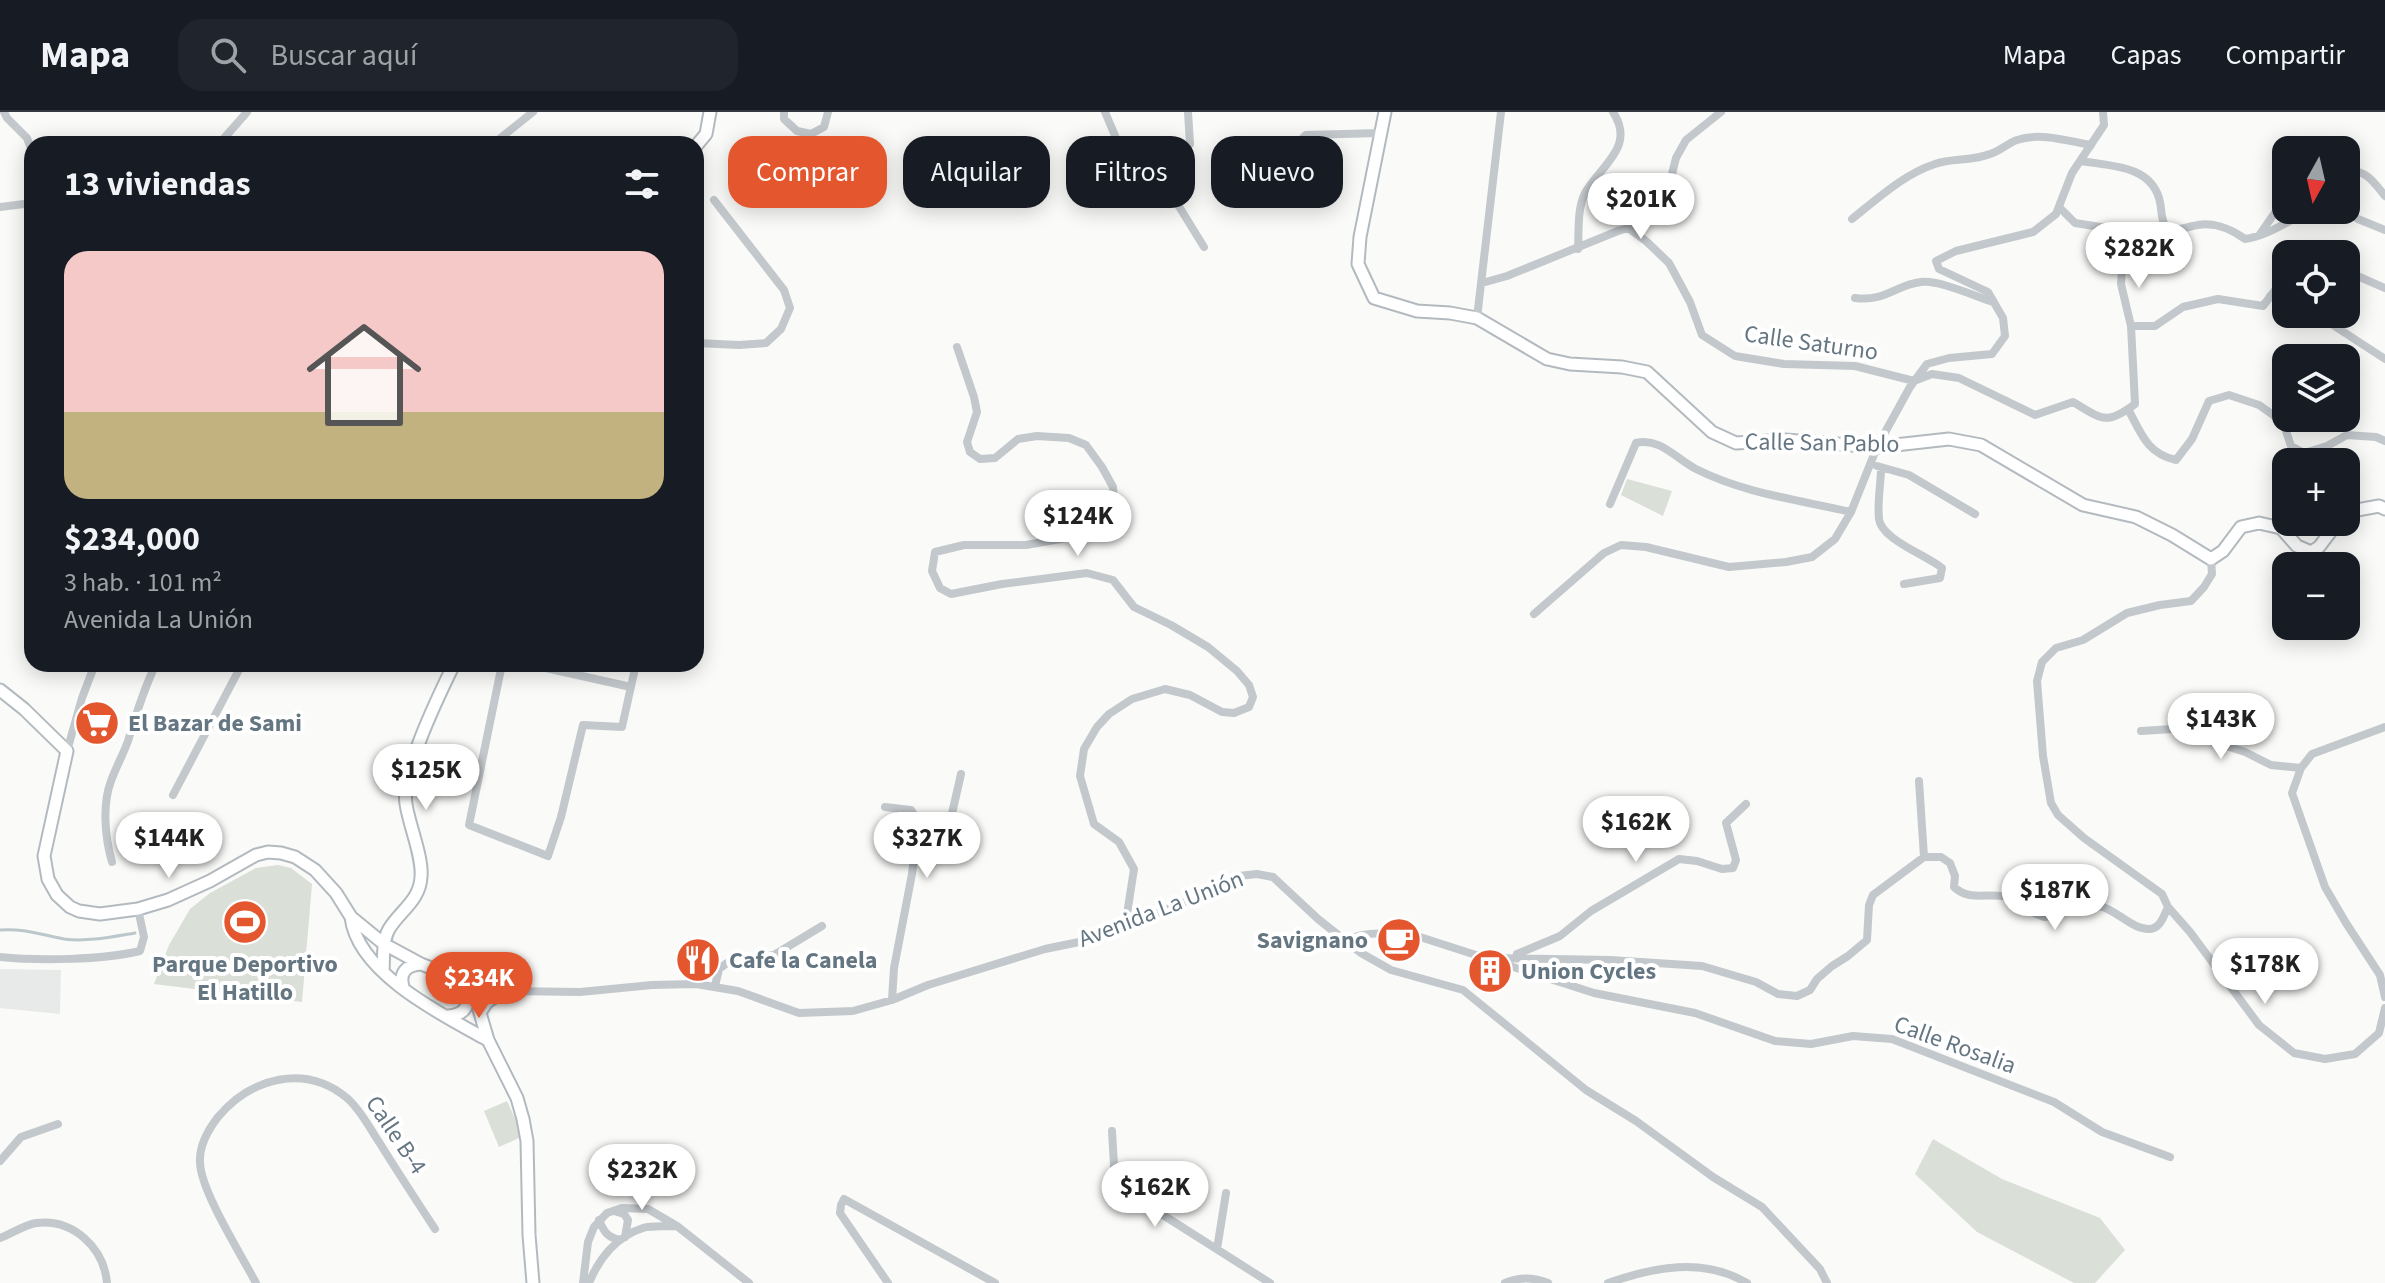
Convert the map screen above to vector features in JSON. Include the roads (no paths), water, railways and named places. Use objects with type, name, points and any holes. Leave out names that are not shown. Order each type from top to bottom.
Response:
[{"type":"street","points":[[4,112],[25,136]]},
{"type":"street","points":[[226,136],[247,112]]},
{"type":"street","points":[[503,136],[533,112]]},
{"type":"street","points":[[704,136],[710,112]]},
{"type":"street","points":[[784,112],[784,119],[797,131],[811,134],[824,127],[828,112]]},
{"type":"street","points":[[1105,112],[1116,138],[1122,143],[1141,145],[1153,152],[1175,200],[1204,247]]},
{"type":"street","points":[[1188,112],[1190,136]]},
{"type":"street","name":"Calle San Pablo","points":[[1385,112],[1360,237],[1358,264],[1374,298],[1417,311],[1477,318],[1547,359],[1647,372],[1712,432],[1736,443],[1785,440],[1877,447],[1949,439],[1981,445],[2083,505],[2136,517],[2211,559]]},
{"type":"street","points":[[1477,318],[1501,112]]},
{"type":"street","points":[[1578,249],[1584,194],[1619,148],[1621,130],[1613,112]]},
{"type":"street","points":[[1482,283],[1661,218],[1676,158],[1686,140],[1721,112]]},
{"type":"street","points":[[1534,614],[1604,553],[1621,545],[1646,547],[1729,567],[1812,557],[1835,539],[1851,512],[1877,447],[1927,364],[1949,358],[1992,354],[2005,336],[2003,318],[1988,292],[1939,269],[1936,261],[1956,251],[2033,232],[2056,214],[2072,173],[2104,125],[2103,112]]},
{"type":"street","points":[[1305,136],[1380,133]]},
{"type":"street","points":[[1852,219],[1922,168],[1938,162],[1989,155],[2017,140],[2031,137],[2052,137],[2091,145]]},
{"type":"street","points":[[2081,161],[2142,174],[2151,182],[2159,199],[2161,218],[2167,230],[2177,231],[2210,223],[2245,239],[2258,237],[2282,224]]},
{"type":"street","points":[[2360,172],[2385,196]]},
{"type":"street","points":[[704,343],[766,343],[781,329],[790,308],[784,290],[714,200]]},
{"type":"street","points":[[0,207],[24,204]]},
{"type":"street","points":[[2059,207],[2075,223],[2113,229],[2124,242],[2121,284],[2131,326],[2135,404],[2128,409],[2148,445],[2161,457],[2176,460],[2192,439],[2209,401],[2229,395],[2259,405],[2283,422],[2291,446],[2304,453],[2327,446],[2347,435],[2376,437],[2385,441]]},
{"type":"street","points":[[2258,237],[2272,217]]},
{"type":"street","points":[[2360,220],[2385,230]]},
{"type":"street","name":"Calle Saturno","points":[[1628,228],[1669,263],[1690,302],[1702,335],[1735,356],[1784,364],[1855,366],[1914,381],[1932,374],[1959,378],[2035,415],[2073,402],[2098,417],[2116,417],[2128,409]]},
{"type":"street","points":[[2360,277],[2385,288]]},
{"type":"street","points":[[1855,298],[1872,300],[1921,282],[1994,302]]},
{"type":"street","points":[[2131,326],[2155,326],[2183,307],[2218,299],[2263,306],[2272,294]]},
{"type":"street","points":[[2337,328],[2385,359]]},
{"type":"street","points":[[957,347],[977,412],[967,442],[970,452],[980,459],[995,458],[1018,439],[1037,436],[1069,438],[1086,445],[1102,467],[1113,487],[1114,504],[1106,524],[1089,534],[1026,545],[964,545],[935,552],[932,571],[940,588],[951,594],[1087,573],[1113,580],[1134,607],[1171,625],[1218,655],[1249,685],[1253,697],[1249,707],[1234,713],[1222,712],[1190,695],[1165,689],[1132,699],[1109,714],[1084,749],[1080,776],[1094,824],[1119,842],[1134,869],[1125,927]]},
{"type":"street","points":[[1610,504],[1636,443],[1645,440],[1658,444],[1695,468],[1739,486],[1851,512]]},
{"type":"street","points":[[1869,463],[1909,475],[1975,514]]},
{"type":"street","points":[[1881,468],[1879,521],[1886,534],[1942,568],[1940,578],[1904,584]]},
{"type":"street","points":[[2360,509],[2379,506],[2385,509]]},
{"type":"street","points":[[2272,526],[2259,523],[2241,527],[2223,551],[2211,559],[2212,574],[2191,601],[2127,613],[2083,640],[2056,648],[2042,662],[2037,681],[2043,756],[2051,803],[2058,815],[2084,838],[2162,894],[2168,907],[2259,1025],[2294,1053],[2325,1059],[2355,1054],[2379,1033],[2385,1008]]},
{"type":"street","points":[[2288,536],[2297,546],[2311,552],[2327,536]]},
{"type":"street","points":[[0,690],[67,751],[92,672]]},
{"type":"street","points":[[112,862],[107,845],[109,784],[123,757],[153,672]]},
{"type":"street","points":[[173,795],[238,672]]},
{"type":"street","points":[[383,971],[387,931],[410,905],[422,876],[405,801],[406,788],[430,714],[450,672]]},
{"type":"street","points":[[500,672],[469,825],[548,856],[561,817],[583,725],[622,727],[634,672]]},
{"type":"street","points":[[564,672],[631,687]]},
{"type":"street","points":[[2385,727],[2312,754],[2301,768],[2292,793],[2325,887],[2380,975],[2385,997]]},
{"type":"street","points":[[2141,731],[2173,729],[2245,752],[2271,765],[2301,768]]},
{"type":"street","name":"Avenida La Unión","points":[[67,751],[45,846],[44,865],[48,879],[63,902],[79,911],[109,914],[138,909],[168,900],[210,881],[256,855],[268,852],[295,857],[315,870],[336,893],[351,917],[384,944],[467,984],[504,991],[580,992],[666,985],[715,986],[799,1013],[853,1011],[928,985],[1125,927],[1239,876],[1257,874],[1273,877],[1361,953],[1391,970],[1463,990],[1586,1090],[1762,1207],[1820,1269],[1827,1283]]},
{"type":"street","points":[[918,821],[951,818],[961,774]]},
{"type":"street","points":[[1919,781],[1924,857]]},
{"type":"street","points":[[1508,957],[1560,936],[1591,911],[1679,859],[1722,869],[1733,868],[1736,860],[1726,823],[1746,804]]},
{"type":"street","points":[[885,807],[911,810],[918,821],[892,1000]]},
{"type":"street","points":[[1489,958],[1702,966],[1756,982],[1778,994],[1797,996],[1810,990],[1817,979],[1867,940],[1869,905],[1873,895],[1924,857],[1941,857],[1950,863],[1955,876],[1954,887],[1960,893],[1974,897],[2007,897],[2027,906],[2040,917],[2052,917],[2080,905],[2102,906],[2143,928],[2152,929],[2159,926],[2168,907]]},
{"type":"street","points":[[0,957],[122,955],[140,951],[144,937],[138,909]]},
{"type":"street","name":"Avenida La Unión","points":[[351,917],[357,940],[383,971],[488,1040]]},
{"type":"street","points":[[715,986],[719,969],[727,963],[774,955],[822,926]]},
{"type":"street","name":"Calle Rosalia","points":[[1347,941],[1354,935],[1398,933],[1420,937],[1594,993],[1695,1013],[1775,1041],[1811,1044],[1853,1036],[1892,1039],[2054,1102],[2102,1132],[2170,1157]]},
{"type":"street","points":[[403,987],[404,970],[421,964]]},
{"type":"street","points":[[467,984],[481,1011],[488,1040],[517,1098],[526,1130],[533,1283]]},
{"type":"street","points":[[448,1016],[465,1011],[468,1005],[467,984]]},
{"type":"street","points":[[481,1011],[487,1002],[504,991]]},
{"type":"street","name":"Calle B-4","points":[[256,1283],[209,1194],[200,1162],[203,1142],[210,1127],[233,1101],[259,1085],[290,1078],[307,1078],[322,1082],[349,1099],[435,1229]]},
{"type":"street","points":[[0,1161],[21,1137],[58,1124]]},
{"type":"street","points":[[1112,1131],[1115,1183],[1121,1193],[1152,1208],[1270,1283]]},
{"type":"street","points":[[1217,1249],[1226,1193]]},
{"type":"street","points":[[888,1283],[840,1213],[844,1199],[995,1283]]},
{"type":"street","points":[[586,1283],[588,1242],[599,1220],[622,1208],[648,1209],[677,1226],[749,1283]]},
{"type":"street","points":[[612,1211],[624,1214],[628,1220],[622,1238]]},
{"type":"street","points":[[599,1220],[609,1238],[622,1238]]},
{"type":"street","points":[[0,1238],[35,1223],[55,1224],[73,1230],[92,1243],[106,1272],[107,1283]]},
{"type":"street","points":[[586,1283],[611,1247],[622,1238],[645,1228],[677,1226]]},
{"type":"street","points":[[1608,1283],[1633,1274],[1677,1266],[1697,1266],[1747,1283]]},
{"type":"street","points":[[1505,1283],[1520,1278],[1548,1283]]},
{"type":"waterway","points":[[0,930],[25,931],[73,940],[135,933]]},
{"type":"place","name":"El Bazar de Sami","points":[[97,723]]},
{"type":"place","name":"Parque Deportivo El Hatillo","points":[[245,922]]},
{"type":"place","name":"Savignano","points":[[1399,940]]},
{"type":"place","name":"Cafe la Canela","points":[[698,960]]},
{"type":"place","name":"Union Cycles","points":[[1490,971]]}]
